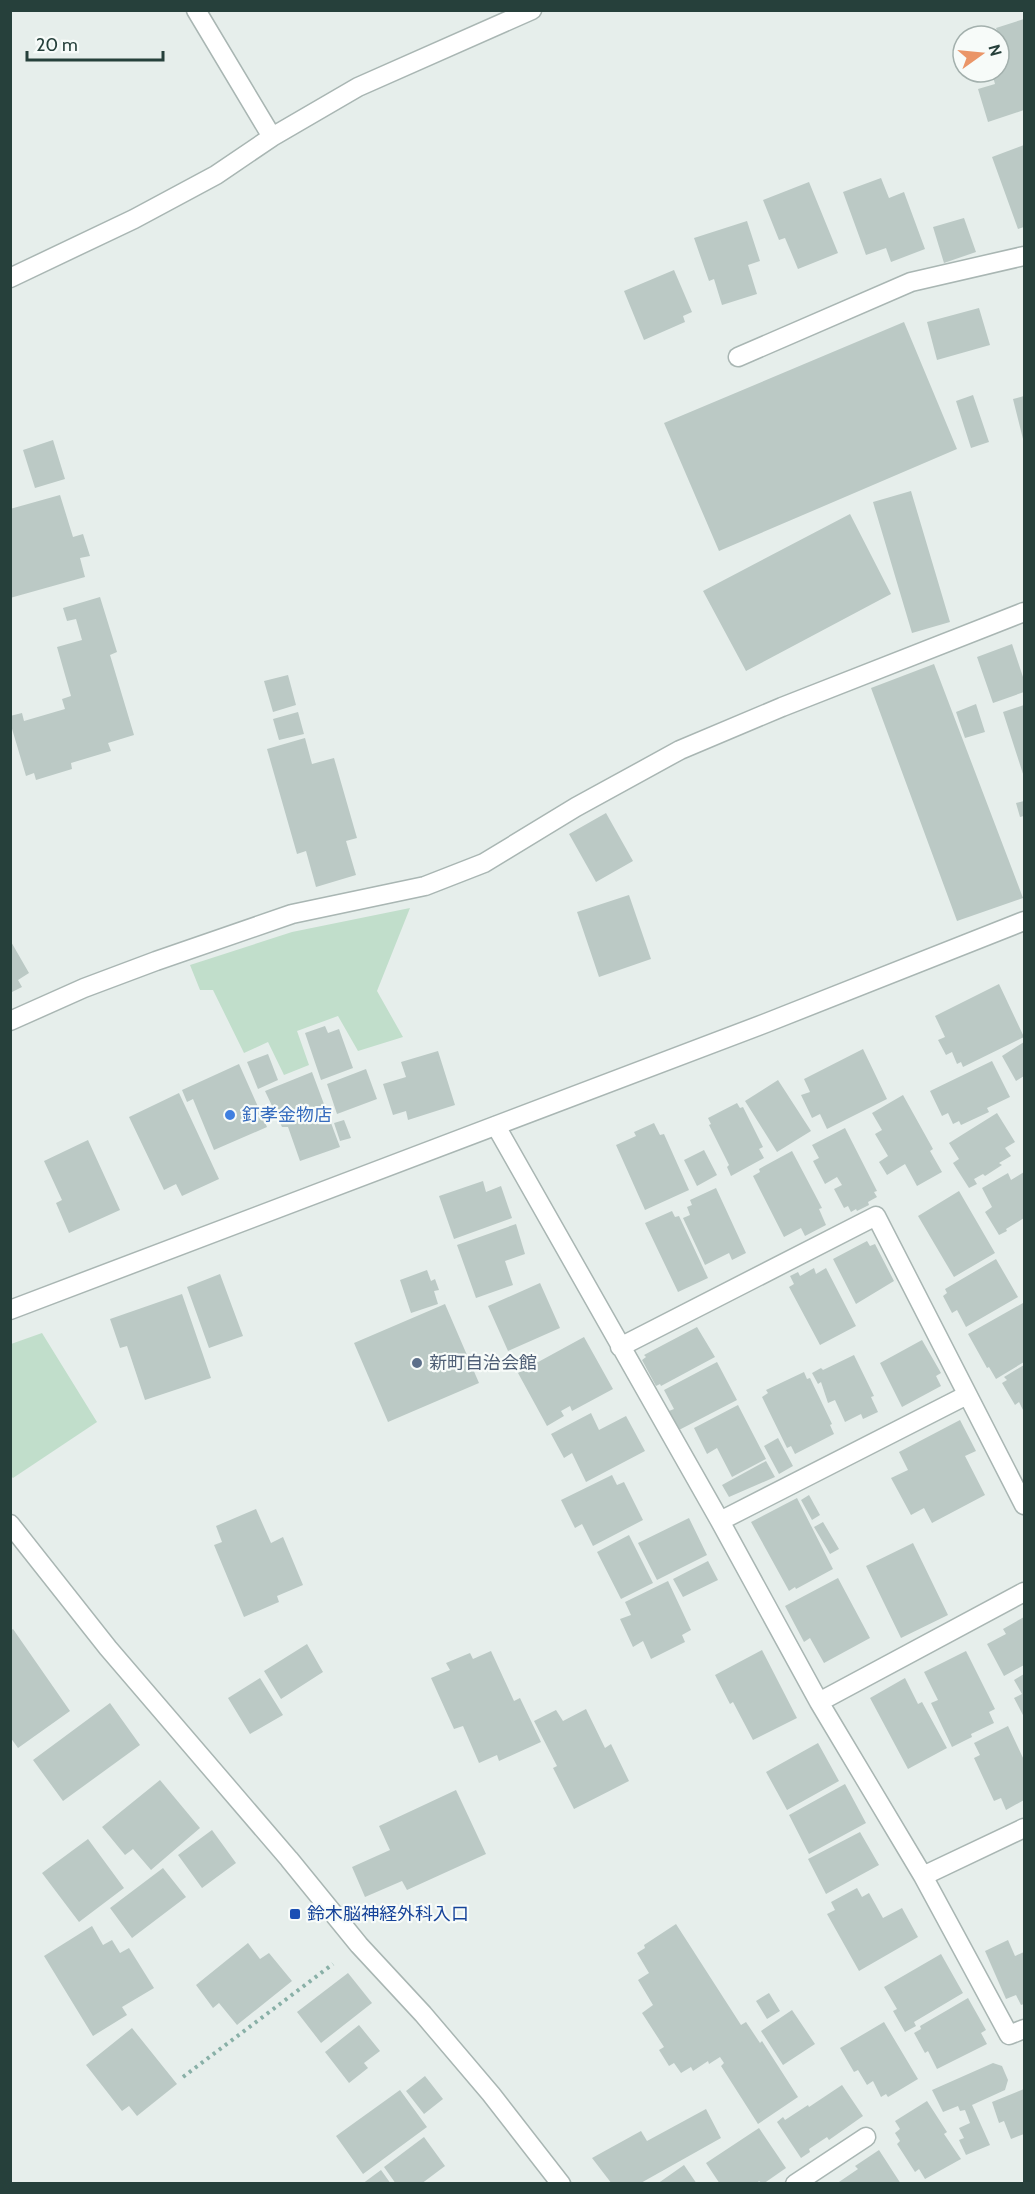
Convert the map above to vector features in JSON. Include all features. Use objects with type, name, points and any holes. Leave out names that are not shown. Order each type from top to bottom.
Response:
[{"type":"street","points":[[196,10],[272,138]]},
{"type":"street","points":[[10,278],[134,219],[216,175],[272,138],[358,87],[532,10]]},
{"type":"street","points":[[738,357],[911,282],[1024,256]]},
{"type":"street","points":[[10,1021],[84,988],[292,914],[425,886],[484,863],[576,807],[680,750],[782,706],[1024,612]]},
{"type":"street","points":[[10,1310],[496,1126],[1024,921]]},
{"type":"street","points":[[496,1126],[720,1521],[819,1702],[923,1876],[1010,2035],[1024,2029]]},
{"type":"street","points":[[620,1347],[876,1216],[1024,1505]]},
{"type":"street","points":[[720,1521],[967,1395]]},
{"type":"street","points":[[10,1524],[108,1648],[289,1859],[359,1945],[423,2014],[561,2184]]},
{"type":"street","points":[[819,1702],[1024,1592]]},
{"type":"street","points":[[923,1876],[1024,1828]]},
{"type":"street","points":[[795,2184],[866,2137]]},
{"type":"path","points":[[183,2077],[359,1945]]},
{"type":"green space","points":[[410,908],[377,991],[403,1037],[358,1051],[338,1016],[297,1031],[309,1065],[284,1075],[268,1042],[244,1053],[213,990],[200,990],[190,965],[292,932]]},
{"type":"green space","points":[[42,1333],[97,1422],[13,1478],[10,1475],[11,1344]]},
{"type":"building","points":[[1024,19],[1024,110],[988,122],[978,89],[995,84],[1011,84],[1011,24],[1008,24]]},
{"type":"building","points":[[1024,145],[1024,227],[1018,229],[992,157]]},
{"type":"building","points":[[881,178],[889,198],[904,192],[925,249],[891,262],[886,248],[866,255],[843,192]]},
{"type":"building","points":[[809,182],[838,253],[798,269],[785,238],[779,240],[763,200]]},
{"type":"building","points":[[964,218],[976,252],[944,263],[933,227]]},
{"type":"building","points":[[747,221],[760,261],[748,265],[757,294],[722,305],[714,279],[709,281],[694,238]]},
{"type":"building","points":[[674,270],[692,312],[683,316],[685,322],[644,340],[624,291]]},
{"type":"building","points":[[979,308],[990,345],[937,360],[927,322]]},
{"type":"building","points":[[904,322],[957,449],[719,551],[664,423]]},
{"type":"building","points":[[973,395],[989,442],[971,448],[956,401]]},
{"type":"building","points":[[1024,396],[1024,443],[1013,399]]},
{"type":"building","points":[[53,440],[65,479],[35,488],[23,450]]},
{"type":"building","points":[[911,491],[950,622],[912,633],[873,502]]},
{"type":"building","points":[[60,495],[73,537],[83,534],[90,556],[80,558],[85,577],[10,598],[10,509]]},
{"type":"building","points":[[850,514],[891,594],[746,671],[703,591]]},
{"type":"building","points":[[100,597],[117,652],[110,655],[134,735],[108,743],[111,751],[71,763],[72,769],[36,780],[34,773],[26,776],[10,716],[22,713],[24,721],[65,709],[62,699],[71,696],[57,647],[82,640],[76,619],[67,621],[63,608]]},
{"type":"building","points":[[1012,644],[1024,680],[1024,692],[993,703],[977,657]]},
{"type":"building","points":[[934,664],[1023,898],[957,921],[871,688]]},
{"type":"building","points":[[288,675],[296,705],[273,712],[264,681]]},
{"type":"building","points":[[976,704],[985,732],[965,738],[956,712]]},
{"type":"building","points":[[1024,705],[1024,777],[1003,712]]},
{"type":"building","points":[[298,712],[304,734],[279,740],[273,719]]},
{"type":"building","points":[[305,738],[312,764],[334,758],[357,838],[346,841],[356,875],[316,887],[306,851],[297,854],[267,749]]},
{"type":"building","points":[[1024,801],[1024,816],[1020,817],[1016,803]]},
{"type":"building","points":[[606,813],[633,861],[596,882],[569,834]]},
{"type":"building","points":[[629,895],[651,959],[599,977],[577,912]]},
{"type":"building","points":[[10,940],[29,973],[18,980],[22,987],[10,993]]},
{"type":"building","points":[[999,984],[1024,1037],[963,1067],[961,1062],[957,1064],[952,1052],[946,1055],[938,1040],[945,1037],[935,1016]]},
{"type":"building","points":[[325,1026],[328,1033],[339,1029],[353,1068],[321,1080],[305,1033]]},
{"type":"building","points":[[1024,1042],[1024,1076],[1016,1081],[1002,1056]]},
{"type":"building","points":[[863,1049],[887,1099],[827,1129],[820,1114],[812,1118],[801,1095],[810,1092],[804,1079]]},
{"type":"building","points":[[438,1051],[455,1105],[408,1120],[406,1111],[393,1115],[383,1084],[406,1077],[401,1062]]},
{"type":"building","points":[[268,1054],[278,1080],[258,1089],[247,1062]]},
{"type":"building","points":[[992,1061],[1010,1097],[987,1108],[989,1112],[961,1125],[959,1121],[953,1124],[948,1113],[942,1116],[930,1091]]},
{"type":"building","name":"釘孝金物店","points":[[239,1064],[267,1127],[214,1150],[193,1099],[187,1102],[182,1090]]},
{"type":"building","points":[[366,1069],[377,1099],[337,1114],[327,1084]]},
{"type":"building","points":[[312,1072],[340,1147],[300,1161],[288,1127],[282,1127],[265,1091]]},
{"type":"building","points":[[778,1080],[811,1131],[777,1152],[745,1101]]},
{"type":"building","points":[[179,1093],[219,1179],[182,1196],[176,1184],[164,1190],[129,1117]]},
{"type":"building","points":[[903,1095],[933,1149],[930,1151],[942,1172],[917,1186],[905,1164],[887,1175],[879,1162],[888,1156],[875,1134],[882,1130],[872,1113]]},
{"type":"building","points":[[737,1103],[740,1108],[743,1107],[763,1147],[759,1149],[764,1158],[731,1176],[727,1167],[729,1165],[709,1125],[711,1124],[708,1118]]},
{"type":"building","points":[[997,1113],[1015,1142],[1005,1148],[1011,1156],[985,1176],[983,1174],[974,1179],[977,1184],[969,1188],[953,1163],[959,1159],[949,1143]]},
{"type":"building","points":[[344,1120],[351,1138],[340,1141],[334,1123]]},
{"type":"building","points":[[654,1123],[660,1135],[664,1134],[689,1190],[645,1210],[616,1145],[636,1136],[634,1132]]},
{"type":"building","points":[[845,1128],[877,1191],[874,1192],[877,1197],[868,1202],[869,1205],[851,1212],[848,1206],[844,1208],[834,1189],[842,1185],[837,1177],[825,1184],[813,1161],[819,1158],[812,1145]]},
{"type":"building","points":[[88,1140],[120,1210],[69,1233],[56,1203],[62,1200],[44,1161]]},
{"type":"building","points":[[704,1150],[717,1175],[697,1186],[684,1160]]},
{"type":"building","points":[[792,1151],[822,1208],[819,1209],[826,1225],[805,1236],[801,1228],[784,1237],[753,1176],[760,1172],[759,1169]]},
{"type":"building","points":[[1024,1172],[1024,1218],[999,1235],[985,1212],[992,1207],[982,1188],[1008,1173],[1011,1180]]},
{"type":"building","points":[[483,1181],[486,1192],[501,1186],[512,1218],[454,1239],[439,1196]]},
{"type":"building","points":[[716,1188],[746,1253],[732,1260],[729,1253],[705,1265],[683,1218],[690,1215],[687,1207],[692,1205],[690,1200]]},
{"type":"building","points":[[959,1191],[995,1253],[954,1277],[918,1216]]},
{"type":"building","points":[[672,1211],[675,1217],[679,1216],[708,1278],[678,1292],[645,1223]]},
{"type":"building","points":[[516,1224],[525,1254],[505,1261],[513,1285],[476,1298],[457,1245]]},
{"type":"building","points":[[867,1241],[870,1246],[875,1244],[894,1281],[856,1304],[833,1259]]},
{"type":"building","points":[[996,1259],[1018,1297],[966,1327],[957,1310],[952,1313],[943,1296],[947,1293],[945,1289]]},
{"type":"building","points":[[814,1268],[816,1274],[826,1268],[856,1326],[820,1345],[789,1287],[794,1284],[790,1276],[798,1272],[800,1276]]},
{"type":"building","points":[[427,1270],[431,1281],[435,1279],[439,1290],[434,1291],[438,1304],[411,1313],[400,1280]]},
{"type":"building","points":[[220,1274],[243,1336],[209,1348],[187,1287]]},
{"type":"building","points":[[540,1283],[560,1328],[508,1351],[488,1306]]},
{"type":"building","points":[[182,1294],[211,1378],[145,1400],[127,1346],[120,1348],[110,1319]]},
{"type":"building","points":[[1023,1303],[1024,1362],[996,1379],[989,1367],[987,1368],[968,1334]]},
{"type":"building","name":"新町自治会館","points":[[445,1304],[479,1383],[388,1422],[354,1343]]},
{"type":"building","points":[[697,1327],[715,1357],[661,1386],[660,1384],[656,1386],[642,1360],[646,1357],[644,1355]]},
{"type":"building","points":[[584,1337],[613,1389],[572,1411],[570,1406],[561,1411],[564,1416],[547,1426],[518,1373]]},
{"type":"building","points":[[922,1340],[941,1373],[936,1376],[941,1386],[902,1407],[880,1363]]},
{"type":"building","points":[[854,1355],[874,1396],[871,1397],[878,1412],[863,1419],[861,1414],[845,1422],[835,1400],[828,1403],[821,1382],[818,1384],[812,1373]]},
{"type":"building","points":[[717,1362],[737,1400],[679,1430],[669,1411],[674,1409],[664,1390]]},
{"type":"building","points":[[1024,1365],[1024,1412],[1019,1402],[1015,1405],[1002,1383],[1007,1380],[1004,1377]]},
{"type":"building","points":[[804,1372],[807,1379],[810,1378],[832,1424],[830,1425],[834,1434],[795,1454],[791,1446],[787,1448],[762,1397],[768,1393],[766,1390]]},
{"type":"building","points":[[738,1405],[766,1459],[732,1477],[717,1448],[707,1454],[694,1428]]},
{"type":"building","points":[[591,1413],[599,1430],[626,1416],[645,1451],[586,1482],[572,1453],[564,1458],[551,1434]]},
{"type":"building","points":[[960,1420],[976,1451],[965,1456],[985,1495],[932,1523],[924,1508],[911,1515],[891,1478],[908,1470],[899,1452]]},
{"type":"building","points":[[778,1438],[793,1466],[779,1474],[764,1446]]},
{"type":"building","points":[[766,1461],[775,1477],[729,1497],[722,1485]]},
{"type":"building","points":[[612,1475],[617,1485],[624,1482],[643,1520],[593,1546],[582,1524],[575,1528],[561,1500]]},
{"type":"building","points":[[809,1495],[820,1515],[812,1520],[801,1500]]},
{"type":"building","points":[[797,1498],[833,1569],[789,1591],[751,1522]]},
{"type":"building","points":[[256,1509],[271,1543],[283,1537],[303,1585],[277,1596],[279,1602],[244,1617],[214,1545],[222,1542],[216,1526]]},
{"type":"building","points":[[689,1518],[707,1555],[657,1580],[638,1543]]},
{"type":"building","points":[[823,1522],[839,1549],[830,1554],[814,1527]]},
{"type":"building","points":[[629,1535],[653,1583],[621,1599],[597,1552]]},
{"type":"building","points":[[913,1543],[948,1615],[901,1638],[866,1566]]},
{"type":"building","points":[[708,1561],[718,1580],[683,1597],[673,1579]]},
{"type":"building","points":[[838,1578],[870,1638],[824,1663],[810,1638],[804,1642],[785,1606]]},
{"type":"building","points":[[668,1581],[691,1630],[682,1635],[685,1642],[651,1659],[643,1641],[633,1647],[620,1619],[631,1615],[625,1602]]},
{"type":"building","points":[[1024,1617],[1024,1665],[1004,1676],[987,1644],[1006,1634],[1003,1629]]},
{"type":"building","points":[[13,1629],[70,1711],[18,1748],[10,1737],[10,1631]]},
{"type":"building","points":[[307,1644],[323,1672],[281,1699],[264,1671]]},
{"type":"building","points":[[762,1650],[797,1718],[753,1740],[733,1702],[730,1704],[715,1675]]},
{"type":"building","points":[[491,1651],[514,1701],[520,1698],[541,1742],[499,1761],[497,1755],[479,1763],[463,1726],[454,1729],[431,1678],[450,1670],[446,1663],[470,1653],[473,1659]]},
{"type":"building","points":[[966,1651],[995,1709],[989,1712],[994,1723],[971,1734],[972,1737],[952,1747],[931,1703],[938,1700],[924,1672]]},
{"type":"building","points":[[1024,1674],[1024,1717],[1014,1698],[1022,1694],[1014,1680]]},
{"type":"building","points":[[260,1678],[283,1715],[250,1734],[228,1698]]},
{"type":"building","points":[[905,1678],[918,1704],[922,1702],[947,1748],[908,1769],[870,1698]]},
{"type":"building","points":[[110,1703],[140,1745],[63,1801],[33,1760]]},
{"type":"building","points":[[586,1709],[605,1748],[611,1744],[629,1781],[574,1809],[553,1768],[557,1766],[534,1721],[556,1710],[563,1721]]},
{"type":"building","points":[[1008,1726],[1024,1760],[1024,1800],[1006,1810],[1001,1798],[994,1801],[974,1758],[980,1755],[974,1743]]},
{"type":"building","points":[[818,1743],[839,1781],[787,1810],[766,1772]]},
{"type":"building","points":[[160,1780],[200,1828],[151,1870],[133,1849],[125,1855],[102,1827]]},
{"type":"building","points":[[845,1784],[866,1823],[809,1854],[789,1815]]},
{"type":"building","points":[[456,1790],[486,1854],[407,1890],[402,1881],[365,1897],[352,1867],[390,1850],[379,1826]]},
{"type":"building","points":[[212,1830],[236,1863],[202,1888],[178,1855]]},
{"type":"building","points":[[860,1832],[879,1865],[826,1894],[808,1859]]},
{"type":"building","points":[[88,1839],[124,1888],[79,1922],[42,1873]]},
{"type":"building","points":[[163,1868],[186,1897],[132,1938],[110,1908]]},
{"type":"building","points":[[857,1888],[862,1897],[869,1893],[883,1918],[902,1908],[918,1937],[859,1971],[827,1914],[835,1910],[831,1902]]},
{"type":"building","points":[[676,1924],[741,2025],[746,2022],[760,2043],[762,2041],[798,2097],[758,2124],[721,2066],[724,2063],[720,2057],[709,2064],[708,2061],[693,2071],[691,2067],[681,2073],[674,2063],[669,2066],[659,2050],[664,2047],[642,2013],[653,2005],[638,1980],[649,1973],[637,1953],[645,1948],[644,1945]]},
{"type":"building","points":[[92,1926],[103,1945],[112,1940],[120,1953],[129,1948],[154,1988],[122,2007],[127,2015],[93,2036],[44,1956]]},
{"type":"building","points":[[1008,1940],[1015,1956],[1024,1952],[1024,2004],[1021,2005],[1016,1995],[1006,1999],[985,1951]]},
{"type":"building","points":[[248,1943],[260,1959],[269,1953],[292,1981],[237,2025],[219,2003],[213,2008],[196,1985]]},
{"type":"building","points":[[941,1954],[963,1993],[914,2022],[916,2026],[905,2032],[893,2011],[897,2009],[884,1987]]},
{"type":"building","points":[[348,1973],[372,2003],[321,2043],[297,2012]]},
{"type":"building","points":[[769,1993],[780,2011],[767,2019],[756,2001]]},
{"type":"building","points":[[968,1998],[986,2030],[981,2033],[987,2044],[937,2069],[928,2051],[925,2053],[914,2033],[921,2029],[920,2026]]},
{"type":"building","points":[[792,2010],[815,2044],[783,2065],[761,2031]]},
{"type":"building","points":[[884,2022],[918,2079],[888,2097],[886,2094],[881,2097],[873,2081],[867,2085],[858,2070],[854,2072],[840,2048]]},
{"type":"building","points":[[359,2025],[380,2051],[364,2063],[368,2068],[349,2083],[325,2052]]},
{"type":"building","points":[[132,2028],[177,2084],[137,2116],[129,2106],[122,2111],[86,2065]]},
{"type":"building","points":[[993,2063],[1002,2066],[1008,2080],[1005,2090],[972,2105],[990,2145],[966,2155],[959,2140],[964,2138],[959,2128],[970,2123],[965,2110],[960,2111],[958,2106],[943,2112],[932,2090]]},
{"type":"building","points":[[425,2076],[443,2099],[424,2114],[406,2091]]},
{"type":"building","points":[[842,2085],[863,2116],[829,2140],[827,2137],[809,2149],[810,2152],[801,2158],[777,2122],[783,2117],[785,2120],[808,2105],[809,2107]]},
{"type":"building","points":[[1024,2089],[1024,2134],[1011,2139],[1004,2121],[999,2123],[992,2102]]},
{"type":"building","points":[[400,2090],[427,2127],[363,2174],[336,2136]]},
{"type":"building","points":[[927,2101],[947,2132],[944,2134],[961,2159],[925,2179],[919,2169],[915,2172],[897,2144],[900,2141],[895,2133],[900,2129],[895,2121]]},
{"type":"building","points":[[706,2109],[721,2138],[639,2184],[612,2184],[592,2158],[641,2131],[647,2141]]},
{"type":"building","points":[[759,2128],[786,2168],[763,2184],[759,2181],[756,2184],[720,2184],[706,2163]]},
{"type":"building","points":[[424,2137],[445,2166],[421,2184],[396,2184],[384,2167]]},
{"type":"building","points":[[879,2150],[901,2184],[836,2184],[858,2169],[855,2166]]},
{"type":"building","points":[[684,2165],[697,2184],[657,2184]]},
{"type":"building","points":[[381,2170],[391,2184],[362,2184]]},
{"type":"place","name":"釘孝金物店","points":[[230,1115]]},
{"type":"place","name":"新町自治会館","points":[[417,1363]]},
{"type":"place","name":"鈴木脳神経外科入口","points":[[295,1914]]}]
